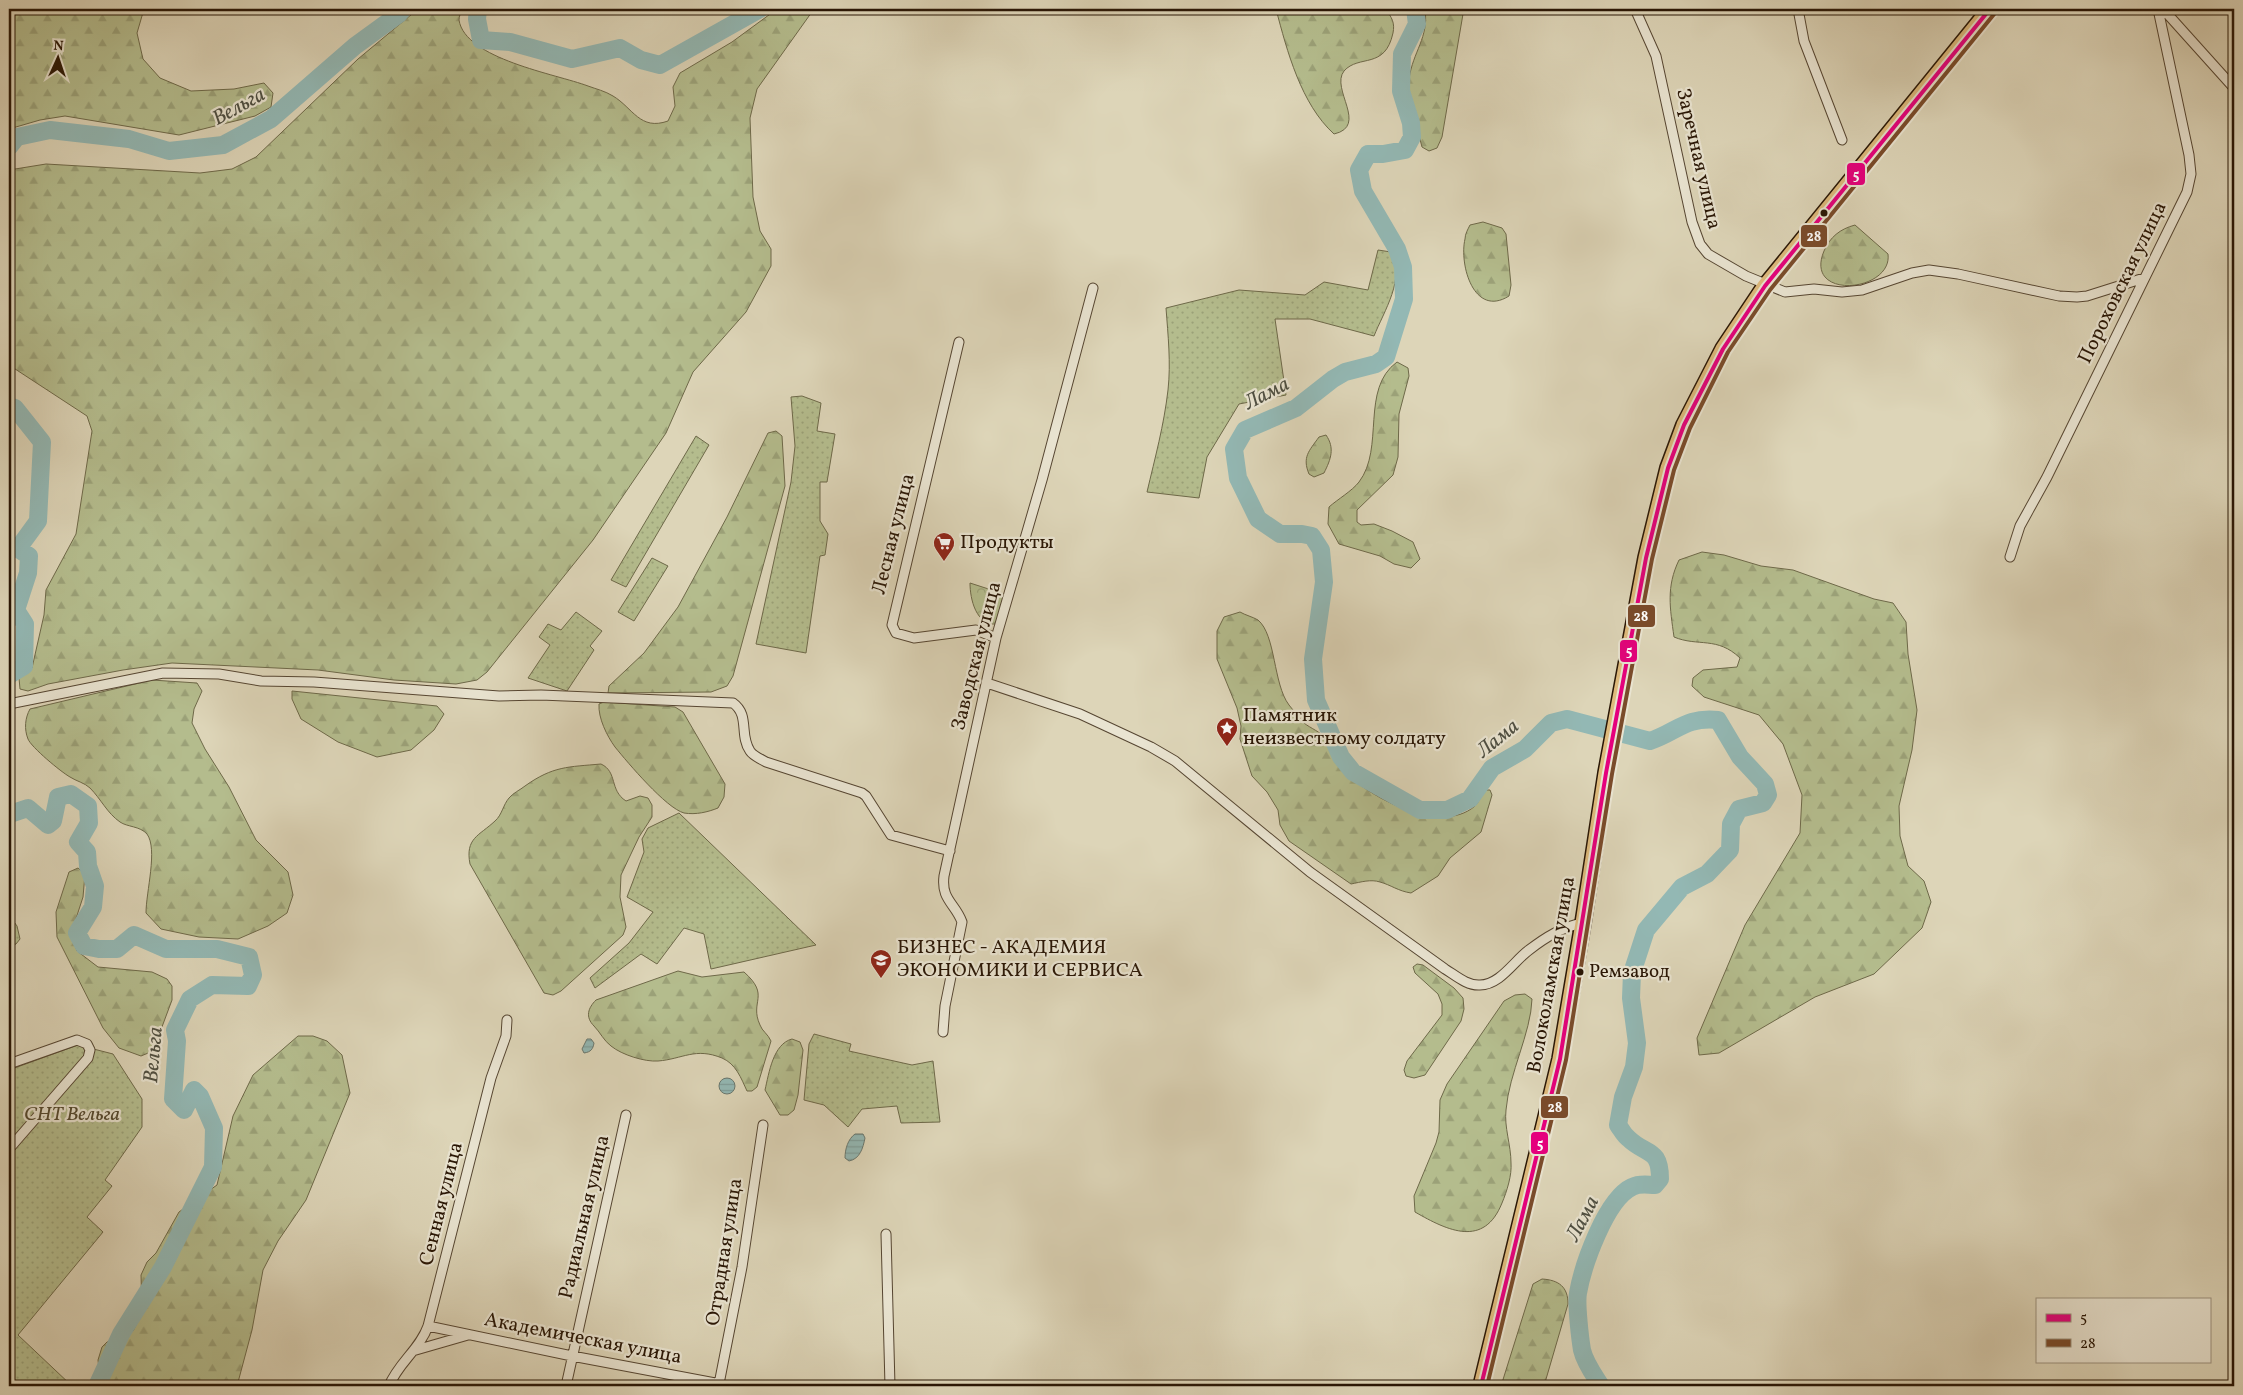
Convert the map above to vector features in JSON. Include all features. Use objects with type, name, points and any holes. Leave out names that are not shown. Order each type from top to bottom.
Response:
[{"type":"main road","name":"Волоколамская улица","points":[[1481,1386],[1560,1059],[1624,672],[1653,525],[1671,460],[1684,425],[1723,349],[1765,286],[1990,9]]},
{"type":"street","name":"Заречная улица","points":[[1635,9],[1656,56],[1692,222],[1700,244],[1708,254],[1724,265],[1765,286],[1785,292],[1814,289],[1842,292],[1862,290],[1912,273],[1929,270],[1958,274],[2059,296],[2077,297],[2087,296],[2144,278]]},
{"type":"street","points":[[1798,9],[1804,41],[1842,140]]},
{"type":"street","name":"Пороховская улица","points":[[2010,558],[2020,526],[2047,477],[2187,192],[2191,174],[2189,155],[2158,9]]},
{"type":"street","points":[[2162,9],[2234,88]]},
{"type":"street","name":"Заводская улица","points":[[943,1032],[945,1006],[962,922],[960,915],[944,895],[943,887],[950,851],[996,638],[1042,480],[1093,288]]},
{"type":"street","name":"Лесная улица","points":[[959,342],[892,625],[896,633],[908,637],[976,630],[996,638]]},
{"type":"street","points":[[9,704],[163,673],[219,674],[262,681],[314,682],[499,696],[541,695],[732,703],[739,707],[743,715],[746,741],[752,754],[766,762],[862,793],[866,796],[890,835],[950,851]]},
{"type":"street","points":[[987,683],[1080,714],[1145,744],[1175,761],[1310,872],[1445,969],[1468,983],[1480,985],[1490,983],[1500,977],[1527,951],[1553,933],[1570,925],[1583,923]]},
{"type":"street","name":"Сенная улица","points":[[389,1386],[400,1368],[423,1340],[428,1326],[491,1078],[506,1036],[507,1020]]},
{"type":"street","points":[[9,1064],[77,1040],[87,1044],[90,1050],[88,1058],[9,1150]]},
{"type":"street","name":"Радиальная улица","points":[[566,1386],[626,1115]]},
{"type":"street","name":"Отрадная улица","points":[[719,1384],[742,1266],[763,1124]]},
{"type":"street","points":[[886,1234],[890,1386]]},
{"type":"street","name":"Академическая улица","points":[[428,1326],[731,1386]]},
{"type":"street","points":[[416,1350],[470,1334]]},
{"type":"street","points":[[9,1382],[11,1386]]},
{"type":"green space","points":[[9,9],[144,9],[137,33],[143,59],[160,78],[191,91],[234,89],[264,83],[273,93],[271,107],[255,116],[179,135],[65,116],[40,120],[9,129]]},
{"type":"green space","points":[[418,9],[461,9],[459,20],[465,34],[477,45],[494,55],[535,70],[604,91],[620,101],[644,121],[658,123],[668,121],[675,106],[673,87],[680,73],[732,42],[777,9],[814,9],[757,89],[750,118],[753,197],[760,231],[771,249],[771,266],[746,312],[693,372],[666,433],[593,540],[487,672],[477,680],[456,684],[394,680],[318,670],[172,663],[48,684],[28,691],[20,689],[19,678],[32,668],[44,615],[46,590],[76,534],[92,431],[87,416],[9,365],[9,170],[46,164],[200,173],[232,169],[256,157],[358,59]]},
{"type":"green space","points":[[1276,9],[1385,9],[1391,17],[1394,26],[1393,33],[1389,45],[1384,52],[1371,60],[1350,66],[1344,71],[1341,87],[1349,115],[1348,123],[1344,130],[1334,134],[1322,122],[1304,92],[1290,59]]},
{"type":"green space","points":[[1425,9],[1462,9],[1463,14],[1442,137],[1437,148],[1429,151],[1422,147],[1410,104],[1408,87],[1411,69],[1425,28]]},
{"type":"green space","points":[[1483,222],[1502,228],[1506,234],[1511,285],[1509,296],[1497,301],[1487,300],[1478,294],[1472,286],[1464,262],[1465,237],[1470,225]]},
{"type":"green space","points":[[1855,225],[1888,254],[1886,267],[1877,277],[1864,283],[1850,286],[1836,284],[1826,278],[1821,267],[1824,251],[1836,234]]},
{"type":"green space","points":[[1378,250],[1391,252],[1395,262],[1396,273],[1392,294],[1374,336],[1310,319],[1275,319],[1286,395],[1239,404],[1207,457],[1199,498],[1147,492],[1162,429],[1168,390],[1169,359],[1166,308],[1239,290],[1305,295],[1324,282],[1368,290]]},
{"type":"green space","points":[[1397,362],[1408,368],[1409,376],[1399,414],[1398,457],[1393,475],[1357,510],[1357,522],[1361,525],[1374,524],[1413,542],[1420,559],[1411,568],[1394,564],[1380,556],[1339,544],[1328,524],[1329,507],[1359,482],[1367,468],[1371,453],[1379,387],[1386,374]]},
{"type":"green space","points":[[802,396],[821,403],[817,431],[835,434],[827,482],[820,482],[820,521],[828,534],[825,555],[820,556],[806,653],[756,644],[791,482],[795,446],[791,397]]},
{"type":"green space","points":[[776,431],[782,436],[785,486],[733,676],[727,686],[711,692],[608,693],[609,686],[644,653],[678,607],[727,517],[768,433]]},
{"type":"green space","points":[[1326,435],[1331,449],[1330,458],[1324,473],[1314,477],[1309,474],[1306,459],[1319,437]]},
{"type":"green space","points":[[696,436],[709,445],[626,587],[611,580]]},
{"type":"green space","points":[[1702,552],[1724,555],[1761,566],[1793,570],[1874,599],[1893,603],[1906,622],[1908,654],[1917,710],[1912,750],[1899,806],[1900,836],[1908,866],[1924,881],[1931,902],[1922,928],[1874,974],[1815,997],[1719,1053],[1699,1055],[1697,1038],[1745,925],[1800,833],[1802,795],[1783,744],[1759,715],[1704,697],[1692,686],[1693,678],[1703,670],[1737,667],[1740,658],[1732,651],[1715,644],[1674,637],[1670,598],[1672,579],[1679,560]]},
{"type":"green space","points":[[652,558],[668,566],[634,621],[618,612]]},
{"type":"green space","points":[[970,583],[1004,594],[997,624],[984,621],[979,616],[973,604]]},
{"type":"green space","points":[[576,612],[602,631],[590,646],[594,650],[567,691],[528,678],[550,645],[539,637],[548,624],[561,630]]},
{"type":"green space","points":[[1240,612],[1258,620],[1264,627],[1272,648],[1280,685],[1289,705],[1304,723],[1326,739],[1338,766],[1366,789],[1403,809],[1423,815],[1442,817],[1460,814],[1475,806],[1484,790],[1490,790],[1492,795],[1481,832],[1450,858],[1438,876],[1411,893],[1377,881],[1351,884],[1289,841],[1280,825],[1278,810],[1267,792],[1252,776],[1240,739],[1241,726],[1237,708],[1217,659],[1217,631],[1224,617]]},
{"type":"green space","points":[[152,680],[197,683],[202,691],[194,709],[192,723],[205,749],[229,787],[256,840],[288,872],[293,895],[287,913],[268,926],[238,939],[199,937],[161,929],[146,913],[152,860],[150,841],[147,834],[141,829],[123,824],[115,818],[90,788],[54,765],[28,739],[26,724],[30,709]]},
{"type":"green space","points":[[292,691],[437,706],[444,714],[434,730],[411,750],[377,757],[338,742],[301,719],[292,699]]},
{"type":"green space","points":[[604,702],[675,707],[683,712],[725,784],[724,797],[718,808],[693,814],[684,813],[667,803],[629,763],[609,738],[599,709],[599,704]]},
{"type":"green space","points":[[601,764],[610,772],[617,792],[621,797],[626,801],[640,796],[648,798],[652,805],[652,817],[639,837],[621,875],[620,897],[626,927],[623,935],[561,991],[553,995],[544,993],[470,864],[471,843],[497,819],[511,796],[535,779],[561,769]]},
{"type":"green space","points":[[679,813],[816,945],[711,969],[704,934],[684,928],[657,964],[641,954],[595,988],[590,978],[629,943],[653,912],[627,897],[644,852],[642,839],[648,828]]},
{"type":"green space","points":[[78,868],[85,874],[83,897],[71,934],[77,951],[98,967],[152,972],[167,979],[172,986],[172,1000],[153,1051],[141,1056],[119,1048],[103,1028],[57,937],[56,912],[69,872]]},
{"type":"green space","points":[[9,915],[17,926],[20,939],[16,944],[9,947]]},
{"type":"green space","points":[[1417,964],[1423,965],[1454,988],[1463,998],[1464,1009],[1461,1021],[1425,1075],[1414,1078],[1406,1076],[1404,1070],[1407,1061],[1442,1015],[1442,1004],[1438,994],[1415,973],[1413,967]]},
{"type":"green space","points":[[678,971],[702,977],[744,972],[752,980],[758,993],[757,1017],[761,1027],[771,1041],[757,1087],[752,1091],[747,1091],[740,1076],[731,1064],[722,1058],[713,1055],[696,1054],[658,1061],[640,1059],[627,1055],[611,1046],[591,1023],[589,1013],[591,1006],[596,1000]]},
{"type":"green space","points":[[1525,994],[1532,999],[1531,1012],[1508,1096],[1506,1123],[1511,1168],[1510,1178],[1502,1203],[1494,1217],[1485,1226],[1475,1231],[1464,1232],[1440,1225],[1415,1212],[1414,1196],[1439,1132],[1440,1100],[1447,1084],[1504,1001],[1515,995]]},
{"type":"green space","points":[[814,1034],[851,1044],[849,1051],[912,1065],[933,1061],[940,1122],[901,1123],[897,1106],[862,1109],[848,1127],[824,1105],[804,1100],[809,1044]]},
{"type":"green space","points":[[298,1036],[313,1036],[327,1041],[342,1055],[350,1093],[306,1200],[278,1241],[263,1270],[252,1330],[237,1386],[101,1386],[98,1360],[102,1347],[107,1342],[124,1338],[133,1331],[142,1313],[141,1275],[147,1262],[156,1253],[179,1212],[217,1185],[233,1116],[253,1075]]},
{"type":"green space","points":[[792,1039],[800,1042],[803,1050],[798,1095],[794,1110],[788,1115],[780,1115],[765,1090],[776,1053],[780,1047]]},
{"type":"green space","name":"СНТ Вельга","points":[[78,1045],[113,1054],[142,1099],[142,1127],[105,1180],[112,1186],[87,1217],[103,1232],[18,1335],[72,1386],[9,1386],[9,1070]]},
{"type":"green space","points":[[1542,1279],[1558,1283],[1564,1289],[1568,1298],[1568,1304],[1544,1386],[1501,1386],[1533,1284]]},
{"type":"water","points":[[587,1039],[591,1039],[594,1045],[590,1051],[584,1053],[582,1049]]},
{"type":"water","points":[[727,1078],[733,1080],[735,1086],[733,1092],[727,1094],[721,1092],[719,1086],[721,1080]]},
{"type":"water","points":[[855,1134],[863,1134],[865,1138],[862,1149],[856,1158],[849,1161],[845,1158],[846,1148],[850,1139]]},
{"type":"waterway","name":"Вельга","points":[[9,147],[17,137],[50,130],[129,139],[169,151],[223,145],[271,119],[355,46],[399,14],[403,9]]},
{"type":"waterway","name":"Вельга","points":[[478,9],[477,19],[481,40],[510,42],[572,59],[620,48],[641,60],[660,65],[760,9]]},
{"type":"waterway","name":"Лама","points":[[1415,9],[1417,24],[1402,54],[1401,91],[1411,123],[1412,137],[1405,150],[1383,154],[1368,154],[1359,170],[1363,191],[1397,249],[1403,267],[1404,299],[1386,357],[1376,364],[1345,372],[1296,408],[1245,430],[1234,449],[1238,478],[1258,519],[1280,534],[1312,536],[1321,550],[1324,582],[1313,659],[1316,700],[1341,757],[1353,772],[1420,810],[1447,810],[1470,799],[1492,768],[1525,749],[1551,723],[1567,719],[1650,741],[1689,723],[1718,720],[1740,757],[1765,784],[1768,795],[1763,803],[1739,809],[1731,824],[1730,850],[1707,874],[1682,887],[1646,930],[1632,973],[1631,998],[1637,1043],[1634,1067],[1623,1097],[1618,1125],[1635,1144],[1655,1157],[1658,1162],[1660,1179],[1655,1185],[1635,1186],[1622,1194],[1605,1218],[1590,1250],[1585,1266],[1578,1293],[1579,1329],[1583,1355],[1601,1386]]},
{"type":"waterway","name":"Вельга","points":[[9,406],[15,408],[42,442],[38,521],[22,543],[20,550],[29,556],[28,573],[16,610],[25,624],[24,666],[9,675]]},
{"type":"waterway","name":"Вельга","points":[[9,810],[13,813],[28,808],[48,825],[53,821],[58,797],[71,794],[88,806],[89,823],[78,842],[87,852],[88,866],[95,886],[93,907],[77,933],[84,946],[99,949],[117,949],[134,935],[166,949],[217,949],[249,957],[253,975],[248,986],[212,985],[190,999],[175,1030],[177,1041],[173,1099],[184,1110],[194,1090],[200,1096],[214,1128],[213,1167],[163,1267],[121,1334],[97,1386]]},
{"type":"transit line","name":"5","points":[[1481,1386],[1560,1059],[1606,773],[1646,558],[1668,468],[1684,425],[1723,349],[1765,286],[1990,9]]},
{"type":"transit line","name":"28","points":[[1487,1386],[1566,1060],[1612,774],[1652,559],[1674,470],[1690,428],[1728,352],[1770,290],[1995,13]]},
{"type":"place","name":"Продукты","points":[[944,562]]},
{"type":"place","name":"Памятник неизвестному солдату","points":[[1227,747]]},
{"type":"place","name":"Ремзавод","points":[[1580,972]]},
{"type":"place","name":"БИЗНЕС - АКАДЕМИЯ ЭКОНОМИКИ И СЕРВИСА","points":[[881,979]]}]
